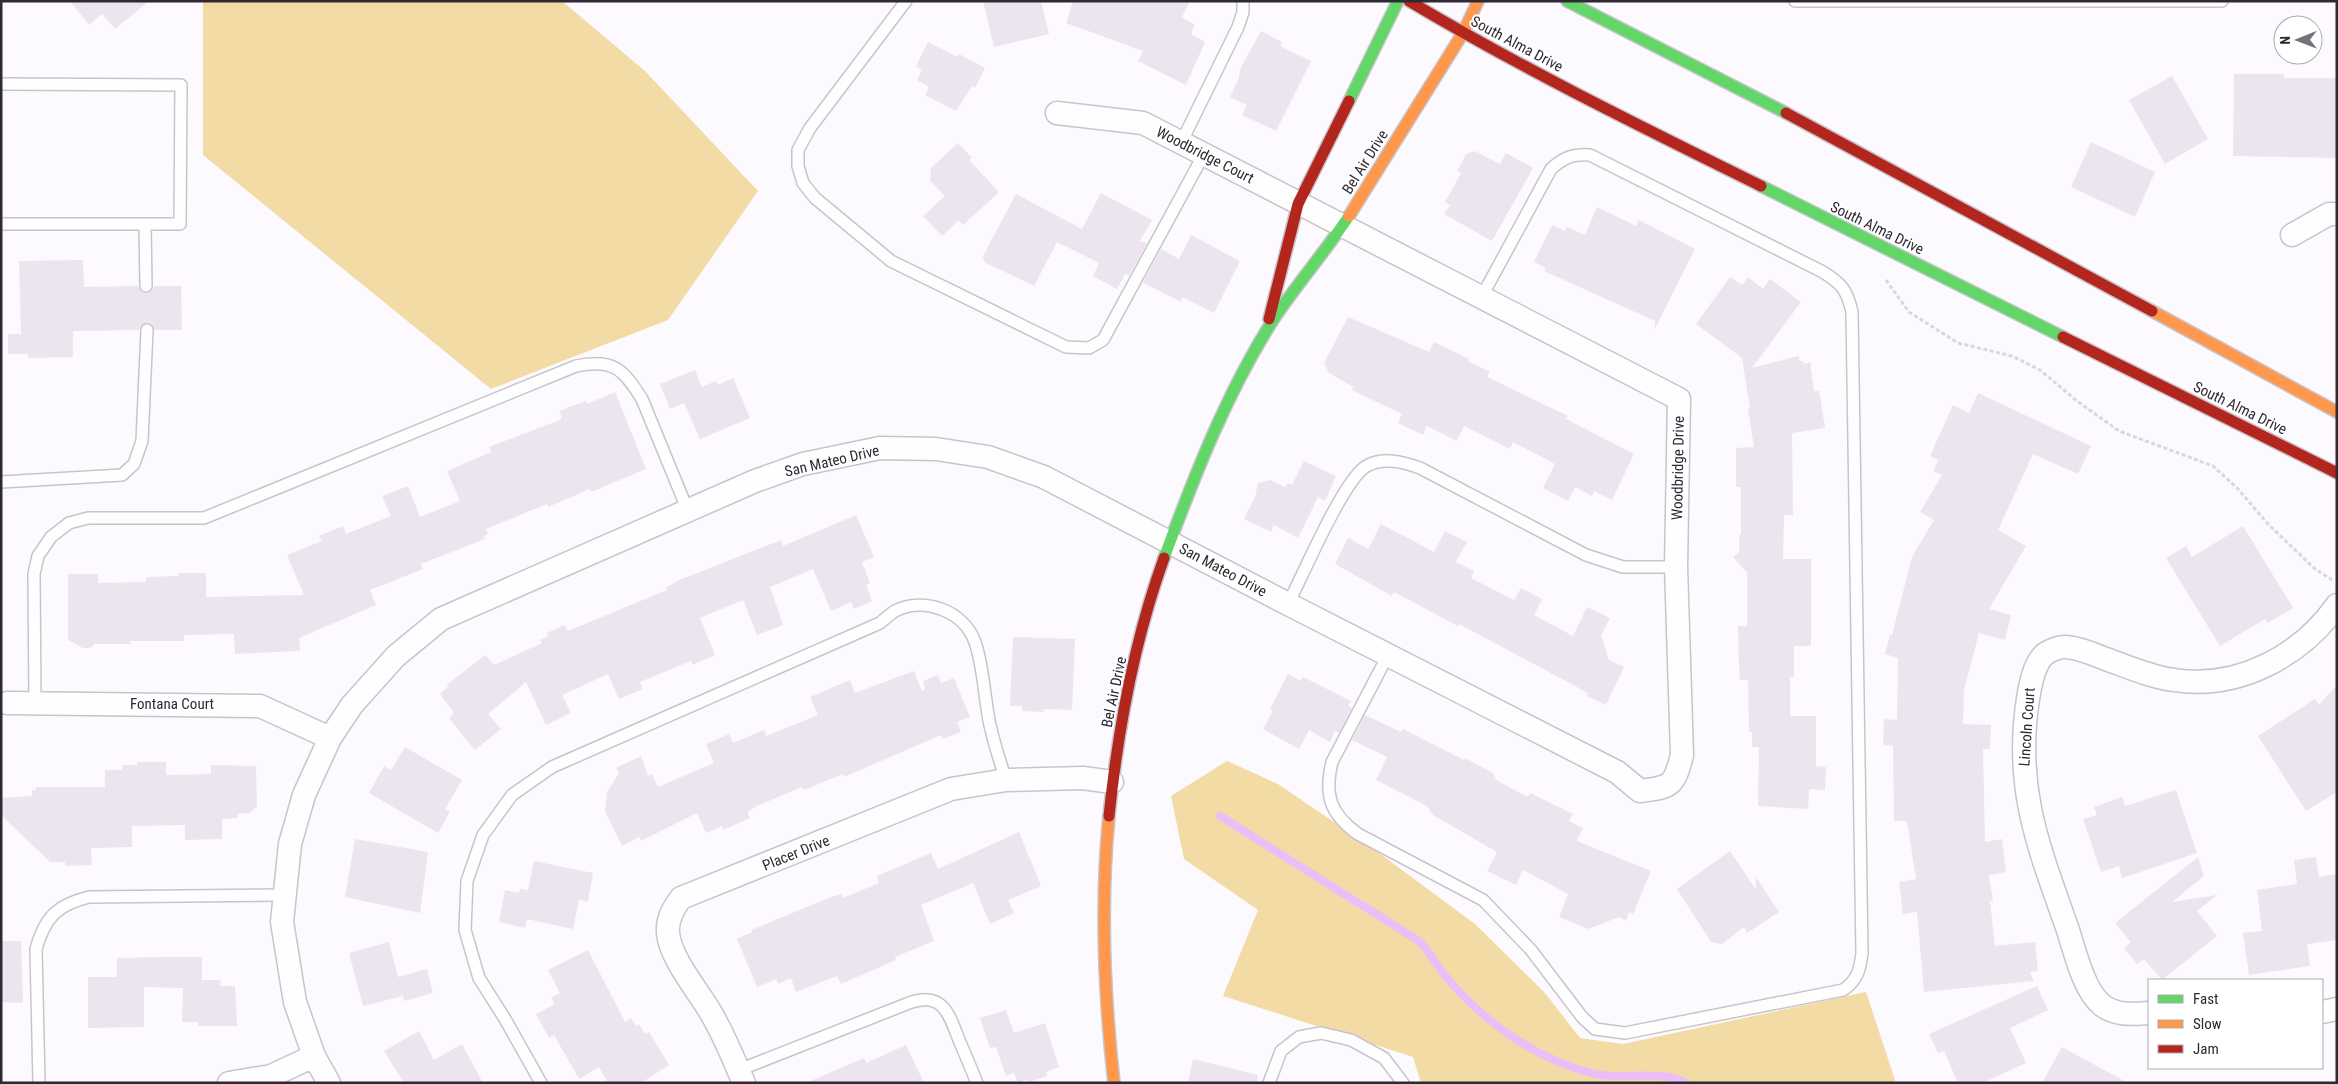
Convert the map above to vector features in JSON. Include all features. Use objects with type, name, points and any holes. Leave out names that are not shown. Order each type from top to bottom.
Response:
[{"type":"main road","name":"Bel Air Drive","points":[[1266,332],[1298,204],[1398,1]]},
{"type":"main road","name":"South Alma Drive","points":[[1408,1],[1463,33],[1623,118],[2337,473]]},
{"type":"main road","name":"Bel Air Drive","points":[[1114,1083],[1108,1036],[1104,950],[1112,782],[1126,704],[1146,616],[1170,542],[1220,418],[1266,332],[1342,227],[1463,33],[1478,1]]},
{"type":"main road","points":[[1567,1],[1654,43],[1949,200],[2337,412]]},
{"type":"street","name":"Woodbridge Court","points":[[1057,113],[1143,122],[1342,227]]},
{"type":"street","points":[[2292,235],[2329,214],[2337,214]]},
{"type":"street","name":"Woodbridge Drive","points":[[1342,227],[1679,399],[1676,568],[1682,755],[1676,778],[1664,788]]},
{"type":"street","name":"San Mateo Drive","points":[[329,1083],[314,1056],[295,1002],[282,922],[290,844],[302,803],[330,738],[352,705],[396,656],[441,619],[755,481],[803,464],[880,448],[936,449],[988,457],[1044,477],[1617,772],[1640,791],[1664,788]]},
{"type":"street","name":"Lincoln Court","points":[[2148,1013],[2130,1014],[2115,1012],[2102,1005],[2090,990],[2046,870],[2034,831],[2025,786],[2024,729],[2031,678],[2044,654],[2064,646],[2084,650],[2139,672],[2174,680],[2202,683],[2230,678],[2280,660],[2316,630],[2337,605]]},
{"type":"street","name":"Fontana Court","points":[[6,703],[260,706],[330,738]]},
{"type":"street","name":"Placer Drive","points":[[741,1077],[712,1015],[672,948],[668,935],[668,922],[673,909],[681,898],[951,789],[1006,780],[1083,778],[1112,782]]},
{"type":"street","points":[[2323,1012],[2337,1009]]},
{"type":"street","points":[[229,1083],[271,1076],[314,1056]]},
{"type":"lane","points":[[906,1],[810,128],[798,150],[798,166],[803,183],[815,198],[891,261],[1066,347],[1089,348],[1103,340],[1204,154]]},
{"type":"lane","points":[[1181,143],[1238,27],[1243,12],[1243,1]]},
{"type":"lane","points":[[1794,1],[2222,1]]},
{"type":"lane","points":[[1,84],[181,85],[180,224],[1,224]]},
{"type":"lane","points":[[1388,655],[1332,762],[1328,778],[1328,795],[1334,811],[1344,824],[1358,834],[1484,900],[1507,923],[1582,1017],[1596,1028],[1625,1033],[1843,990],[1853,984],[1859,972],[1862,952],[1852,320],[1847,292],[1835,279],[1823,272],[1590,155],[1576,154],[1562,159],[1551,169],[1481,298]]},
{"type":"lane","points":[[145,224],[146,286]]},
{"type":"lane","points":[[1,482],[122,475],[134,464],[142,441],[147,330]]},
{"type":"lane","points":[[35,703],[34,574],[38,556],[51,537],[69,523],[88,518],[204,518],[576,366],[592,362],[604,363],[621,370],[634,386],[642,399],[688,511]]},
{"type":"lane","points":[[1288,604],[1338,504],[1355,476],[1366,466],[1385,461],[1400,461],[1420,468],[1586,555],[1603,562],[1623,567],[1676,568]]},
{"type":"lane","points":[[541,1083],[505,1019],[479,978],[466,930],[467,881],[483,835],[512,795],[552,767],[880,623],[895,611],[914,605],[933,606],[950,612],[965,625],[975,641],[990,725],[1006,780]]},
{"type":"lane","points":[[40,1083],[36,949],[41,930],[53,913],[70,902],[89,897],[284,895]]},
{"type":"lane","points":[[741,1077],[909,1003],[928,999],[938,1002],[951,1016],[977,1083]]},
{"type":"lane","points":[[1269,1083],[1281,1051],[1299,1037],[1321,1033],[1350,1040],[1384,1058],[1403,1083]]},
{"type":"path","points":[[1883,276],[1909,312],[1958,343],[2019,360],[2040,370],[2077,401],[2119,431],[2214,466],[2238,489],[2267,523],[2315,569],[2337,583]]},
{"type":"shaded area","points":[[203,1],[562,1],[645,71],[758,191],[668,320],[491,389],[203,155]]},
{"type":"shaded area","points":[[1227,761],[1278,784],[1375,850],[1475,924],[1545,993],[1580,1038],[1623,1044],[1866,992],[1896,1083],[1421,1083],[1413,1057],[1223,996],[1258,910],[1184,859],[1171,796]]},
{"type":"building","points":[[70,1],[149,1],[115,29],[102,14],[89,25]]},
{"type":"building","points":[[983,1],[1041,1],[1049,34],[994,47]]},
{"type":"building","points":[[1073,1],[1190,1],[1182,17],[1195,25],[1191,34],[1205,42],[1186,85],[1138,61],[1143,51],[1066,23]]},
{"type":"building","points":[[1261,31],[1282,42],[1280,46],[1311,61],[1276,131],[1242,115],[1247,105],[1230,97],[1239,78],[1240,69]]},
{"type":"building","points":[[928,42],[958,57],[959,54],[985,68],[975,88],[972,86],[956,111],[925,95],[929,87],[917,80],[922,70],[916,66]]},
{"type":"building","points":[[2234,74],[2284,74],[2284,78],[2337,78],[2337,158],[2233,156]]},
{"type":"building","points":[[2172,76],[2208,139],[2165,164],[2129,100]]},
{"type":"building","points":[[2091,142],[2155,172],[2135,217],[2071,187]]},
{"type":"building","points":[[958,143],[972,158],[969,160],[999,192],[963,225],[959,220],[942,236],[923,216],[945,196],[930,181],[931,168]]},
{"type":"building","points":[[1475,151],[1500,164],[1506,153],[1533,168],[1492,241],[1444,214],[1450,205],[1445,202],[1461,173],[1457,171],[1466,154]]},
{"type":"building","points":[[1101,193],[1152,220],[1140,241],[1147,243],[1129,276],[1125,274],[1117,289],[1093,276],[1099,263],[1057,242],[1034,286],[984,262],[985,260],[982,258],[1016,194],[1082,229]]},
{"type":"building","points":[[1597,207],[1636,226],[1639,220],[1695,249],[1655,329],[1655,321],[1544,271],[1546,268],[1534,262],[1552,225],[1565,231],[1567,227],[1585,235]]},
{"type":"building","points":[[1191,235],[1240,261],[1214,313],[1183,297],[1181,302],[1143,283],[1161,249],[1179,259]]},
{"type":"building","points":[[83,260],[84,287],[138,286],[142,292],[147,293],[154,286],[181,286],[182,330],[154,330],[151,324],[147,323],[141,326],[139,330],[73,331],[73,357],[28,358],[28,354],[8,354],[8,334],[21,334],[19,261]]},
{"type":"building","points":[[1730,277],[1742,285],[1748,277],[1763,289],[1770,279],[1801,302],[1752,368],[1799,356],[1799,361],[1803,361],[1804,364],[1810,362],[1814,391],[1819,390],[1825,428],[1792,433],[1793,515],[1784,515],[1783,559],[1811,559],[1811,646],[1794,646],[1794,677],[1790,677],[1790,716],[1816,716],[1816,766],[1826,767],[1825,790],[1809,789],[1808,809],[1758,806],[1759,747],[1752,747],[1752,732],[1749,732],[1748,680],[1740,680],[1739,668],[1738,626],[1747,626],[1747,572],[1733,557],[1739,552],[1739,535],[1741,535],[1741,487],[1736,487],[1736,448],[1754,447],[1748,409],[1750,408],[1742,358],[1696,324]]},
{"type":"building","points":[[1348,317],[1429,352],[1434,342],[1469,359],[1468,361],[1490,372],[1487,377],[1568,416],[1566,419],[1634,454],[1612,500],[1594,491],[1592,496],[1575,487],[1568,501],[1543,488],[1555,464],[1513,442],[1510,449],[1464,426],[1457,441],[1427,426],[1423,435],[1398,423],[1402,414],[1352,390],[1353,387],[1329,373],[1324,363]]},
{"type":"building","points":[[695,370],[702,387],[716,381],[718,385],[733,378],[750,418],[700,439],[684,403],[670,409],[660,384]]},
{"type":"building","points":[[615,392],[646,469],[591,492],[590,489],[548,507],[547,504],[486,529],[488,534],[484,536],[485,539],[421,564],[423,569],[370,590],[376,605],[299,638],[300,651],[235,654],[234,634],[184,635],[184,641],[130,641],[130,644],[94,644],[91,648],[83,648],[68,640],[68,574],[98,574],[98,583],[146,582],[146,577],[178,576],[178,573],[206,573],[206,597],[304,595],[287,555],[322,541],[319,536],[343,526],[346,534],[391,516],[382,496],[408,486],[420,517],[460,501],[447,471],[491,452],[489,447],[560,420],[562,417],[559,411],[586,401],[587,404]]},
{"type":"building","points":[[1978,393],[2091,446],[2078,474],[2033,454],[1998,530],[2026,546],[1989,609],[2011,615],[2005,640],[1979,633],[1964,690],[1963,724],[1991,725],[1990,749],[1983,749],[1985,842],[2002,839],[2006,872],[1989,875],[1993,901],[1990,901],[1995,946],[2035,942],[2038,971],[2030,972],[2034,981],[1924,992],[1917,912],[1903,914],[1899,882],[1916,879],[1907,821],[1894,821],[1893,746],[1883,745],[1884,719],[1897,720],[1898,658],[1885,654],[1890,634],[1892,635],[1912,557],[1934,520],[1920,512],[1942,475],[1933,471],[1938,460],[1930,456],[1953,405],[1969,413]]},
{"type":"building","points":[[1304,461],[1336,476],[1325,501],[1318,497],[1298,538],[1274,525],[1271,532],[1244,519],[1255,497],[1258,483],[1270,480],[1285,487],[1288,483],[1292,485]]},
{"type":"building","points":[[856,515],[874,557],[862,562],[870,583],[866,585],[872,601],[854,609],[851,602],[831,611],[813,569],[770,587],[783,625],[757,635],[743,600],[700,618],[715,655],[692,665],[691,661],[640,682],[643,689],[619,699],[608,674],[562,695],[571,713],[546,725],[526,682],[488,714],[501,729],[475,750],[449,718],[454,713],[440,694],[448,687],[447,685],[485,655],[494,665],[542,643],[540,640],[548,636],[547,633],[564,625],[568,631],[667,590],[666,588],[679,580],[781,540],[783,546]]},
{"type":"building","points":[[1381,524],[1434,552],[1445,531],[1467,542],[1456,562],[1474,571],[1471,578],[1514,600],[1521,588],[1542,599],[1534,615],[1573,636],[1587,607],[1610,618],[1601,635],[1609,660],[1624,667],[1606,705],[1587,696],[1588,693],[1459,624],[1458,626],[1394,592],[1392,596],[1335,564],[1348,538],[1368,549]]},
{"type":"building","points":[[2243,526],[2293,608],[2268,623],[2265,619],[2220,646],[2166,558],[2186,546],[2192,557]]},
{"type":"building","points":[[1013,637],[1075,639],[1072,710],[1043,709],[1044,712],[1022,711],[1022,706],[1010,706]]},
{"type":"building","points":[[914,671],[922,691],[925,689],[923,681],[938,675],[941,683],[954,678],[970,717],[957,722],[961,732],[943,739],[941,735],[844,777],[843,774],[804,790],[802,787],[759,805],[747,812],[750,818],[723,830],[722,826],[706,833],[697,813],[641,841],[639,837],[622,846],[605,811],[607,792],[619,773],[616,768],[641,756],[648,776],[652,774],[658,787],[714,763],[706,744],[729,734],[733,743],[764,730],[766,736],[818,715],[810,697],[850,680],[855,693]]},
{"type":"building","points":[[1288,674],[1301,681],[1303,677],[1351,701],[1348,706],[1352,708],[1339,733],[1335,731],[1330,742],[1309,730],[1299,749],[1263,729],[1273,711],[1270,709]]},
{"type":"building","points":[[2337,685],[2337,792],[2306,811],[2258,736],[2315,699],[2319,705]]},
{"type":"building","points":[[1365,715],[1401,732],[1403,729],[1464,760],[1465,758],[1493,773],[1496,780],[1528,797],[1530,793],[1573,814],[1569,821],[1583,828],[1577,841],[1651,871],[1633,914],[1629,912],[1626,921],[1619,917],[1588,929],[1559,917],[1568,894],[1523,870],[1516,885],[1487,871],[1497,852],[1433,815],[1427,806],[1376,780],[1387,757],[1352,740]]},
{"type":"building","points":[[405,747],[462,780],[445,809],[450,812],[438,833],[369,793],[384,766],[391,770]]},
{"type":"building","points":[[137,762],[166,762],[166,775],[211,774],[211,765],[256,766],[257,806],[250,813],[237,814],[238,818],[222,819],[222,839],[185,840],[185,825],[132,826],[132,847],[91,848],[92,865],[65,866],[65,862],[50,862],[1,815],[1,798],[32,796],[32,790],[36,790],[36,787],[105,787],[105,770],[122,770],[122,765],[137,765]]},
{"type":"building","points":[[2176,790],[2197,853],[2122,878],[2119,866],[2101,872],[2083,819],[2097,815],[2094,807],[2122,797],[2125,806]]},
{"type":"building","points":[[1019,832],[1041,886],[1008,900],[1014,913],[990,924],[973,883],[921,905],[934,941],[895,957],[896,960],[841,984],[837,976],[796,992],[791,978],[778,984],[776,979],[757,987],[737,939],[752,932],[751,930],[831,897],[842,894],[843,898],[879,883],[877,876],[931,853],[938,869]]},
{"type":"building","points":[[355,839],[428,852],[420,913],[345,897]]},
{"type":"building","points":[[1730,851],[1756,890],[1756,877],[1779,912],[1747,933],[1744,927],[1722,944],[1711,942],[1677,889]]},
{"type":"building","points":[[2198,857],[2204,876],[2172,902],[2217,895],[2197,911],[2217,936],[2163,979],[2161,979],[2144,959],[2137,964],[2124,948],[2131,942],[2115,923]]},
{"type":"building","points":[[2316,857],[2319,877],[2337,874],[2337,940],[2307,944],[2310,966],[2249,975],[2243,933],[2262,931],[2257,890],[2297,884],[2294,860]]},
{"type":"building","points":[[534,861],[593,873],[588,901],[579,900],[573,929],[527,919],[525,928],[499,922],[505,890],[519,893],[520,889],[528,890]]},
{"type":"building","points":[[1,941],[21,941],[23,1003],[1,1002]]},
{"type":"building","points":[[389,942],[398,977],[427,969],[433,993],[404,1001],[403,996],[363,1006],[349,953]]},
{"type":"building","points":[[588,950],[625,1022],[631,1018],[636,1026],[639,1024],[645,1034],[649,1032],[669,1065],[641,1083],[608,1083],[599,1067],[579,1079],[554,1035],[549,1038],[536,1014],[555,1004],[551,998],[560,993],[548,970]]},
{"type":"building","points":[[202,957],[202,980],[221,980],[220,986],[235,986],[237,1026],[198,1026],[198,1022],[182,1022],[183,988],[144,987],[144,1027],[88,1028],[88,977],[117,977],[117,958]]},
{"type":"building","points":[[2037,986],[2048,1010],[2010,1028],[2026,1063],[1982,1083],[1958,1083],[1944,1051],[1938,1053],[1929,1034]]},
{"type":"building","points":[[1006,1010],[1014,1033],[1045,1023],[1059,1067],[1046,1072],[1047,1076],[1029,1082],[1028,1079],[1018,1083],[1014,1073],[1006,1076],[996,1047],[990,1048],[980,1018]]},
{"type":"building","points":[[419,1031],[434,1060],[462,1044],[483,1083],[404,1083],[384,1051]]},
{"type":"building","points":[[906,1045],[924,1083],[806,1083],[864,1058],[866,1063]]},
{"type":"building","points":[[2062,1047],[2128,1083],[2042,1083]]},
{"type":"building","points":[[1193,1059],[1258,1075],[1257,1083],[1188,1083]]},
{"type":"waterway","points":[[1220,816],[1419,941],[1447,978],[1478,1010],[1514,1038],[1533,1049],[1574,1068],[1595,1074],[1606,1076],[1666,1077],[1686,1083]]},
{"type":"traffic: fast","points":[[1349,101],[1398,1]]},
{"type":"traffic: fast","points":[[1567,1],[1786,113]]},
{"type":"traffic: fast","points":[[1761,186],[2063,337]]},
{"type":"traffic: fast","points":[[1164,558],[1212,436],[1240,377],[1273,320],[1349,216]]},
{"type":"traffic: slow","points":[[1349,216],[1463,33],[1478,1]]},
{"type":"traffic: slow","points":[[2152,311],[2337,412]]},
{"type":"traffic: slow","points":[[1109,816],[1106,850],[1104,950],[1114,1083]]},
{"type":"traffic: jam","points":[[1409,1],[1539,74],[1761,186]]},
{"type":"traffic: jam","points":[[1269,319],[1298,204],[1349,101]]},
{"type":"traffic: jam","points":[[1786,113],[2152,311]]},
{"type":"traffic: jam","points":[[2063,337],[2337,473]]},
{"type":"traffic: jam","points":[[1109,816],[1122,718],[1144,621],[1164,558]]}]
